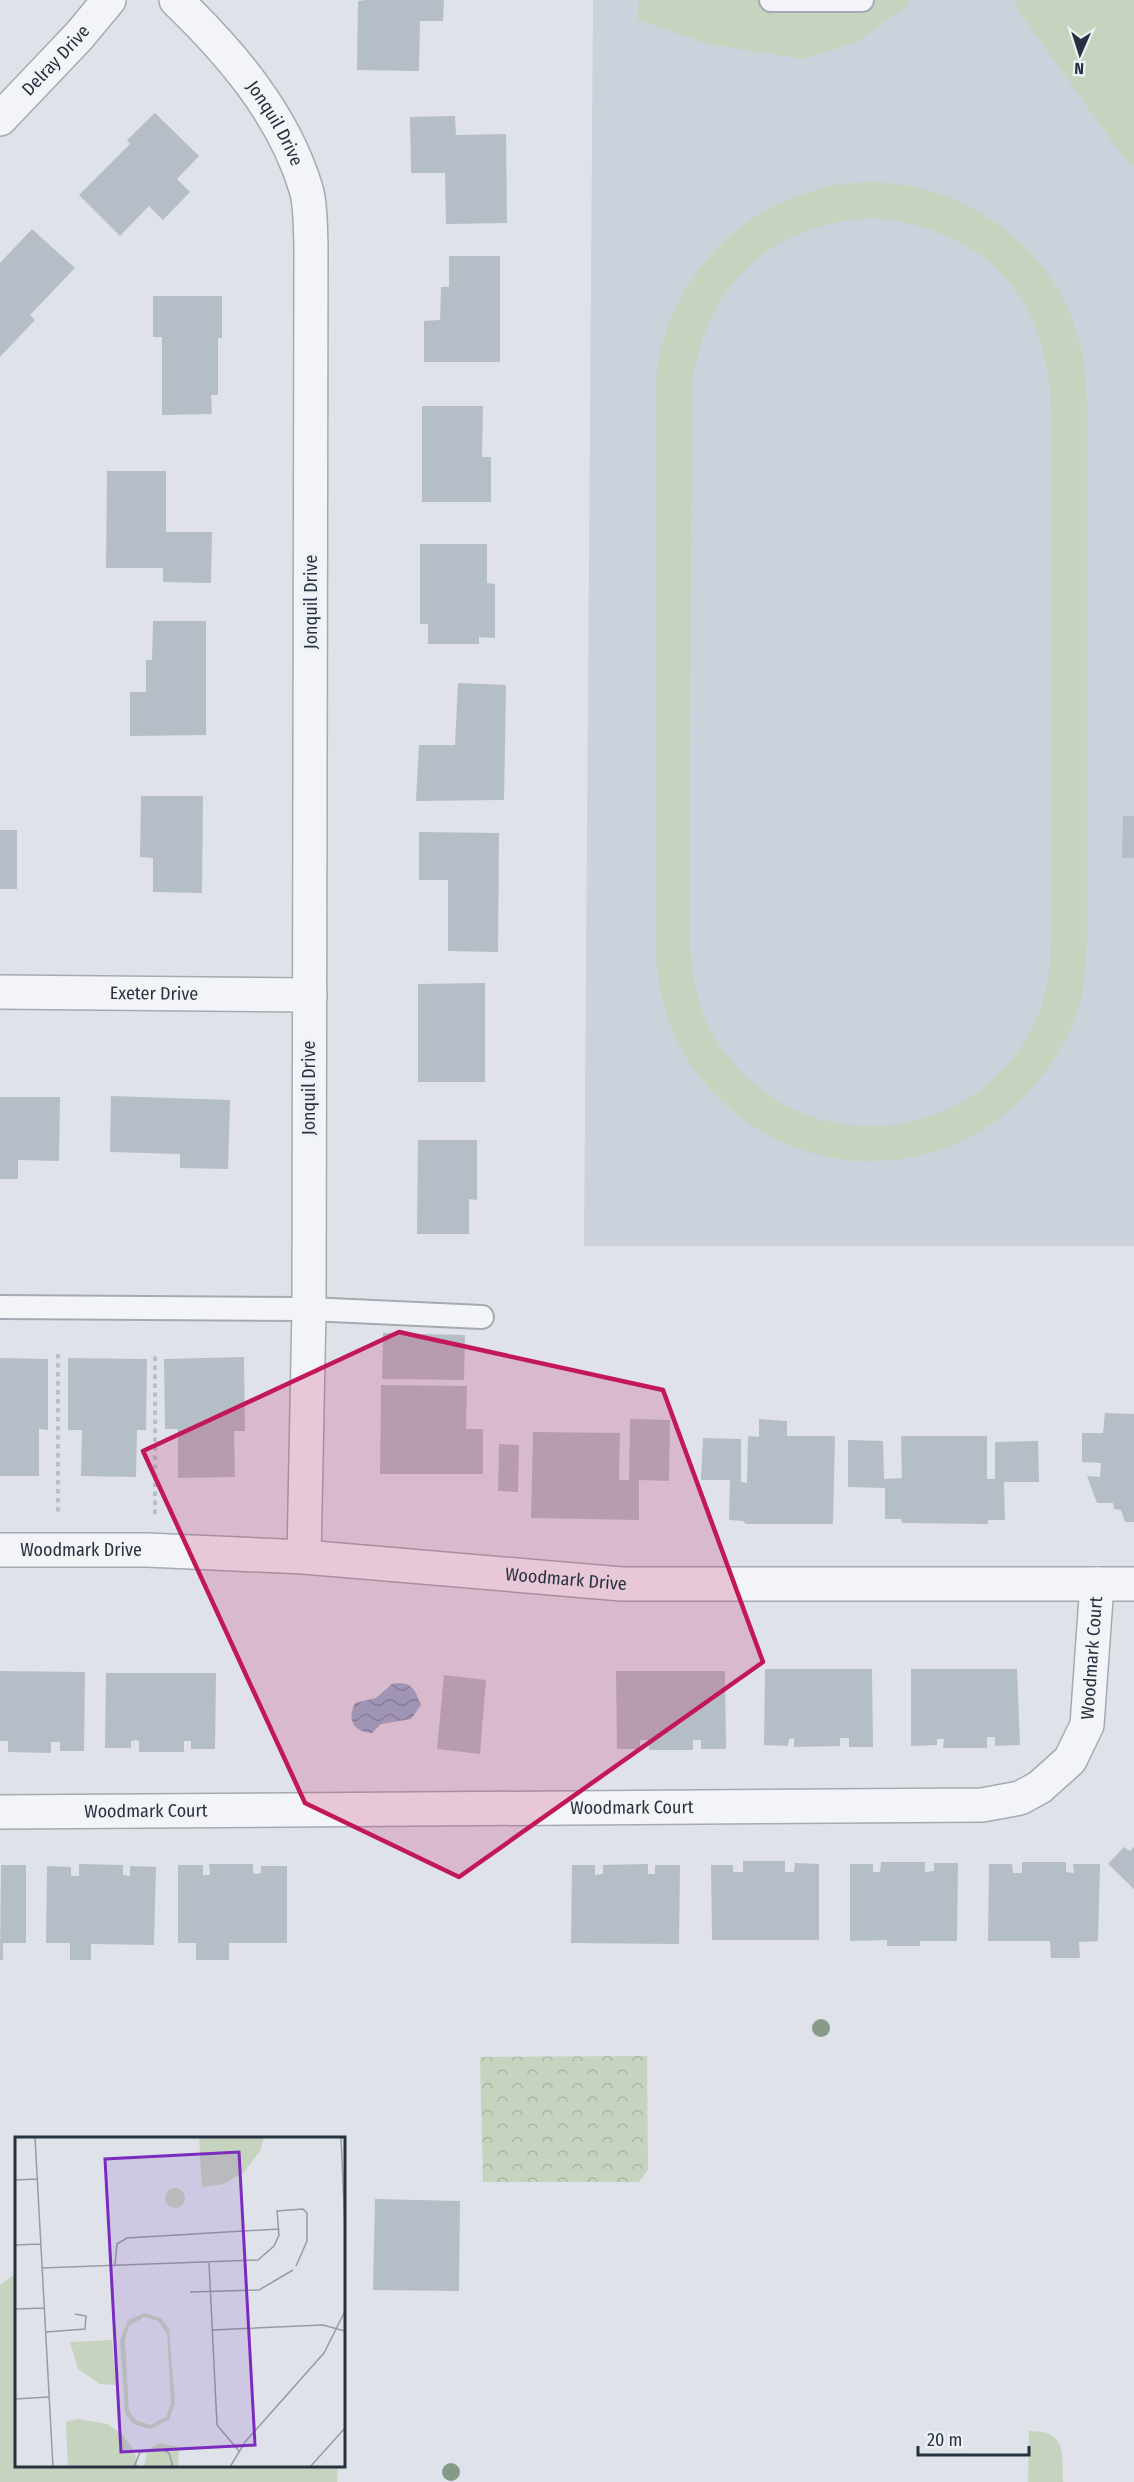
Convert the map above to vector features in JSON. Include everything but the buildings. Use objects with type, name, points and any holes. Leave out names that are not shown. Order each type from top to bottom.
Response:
[{"type":"street","name":"Delray Drive","points":[[0,119],[79,36],[109,0]]},
{"type":"street","name":"Jonquil Drive","points":[[176,0],[209,32],[248,79],[284,134],[307,190],[311,244],[310,995],[309,1308],[304,1557]]},
{"type":"street","name":"Exeter Drive","points":[[0,992],[310,995]]},
{"type":"street","name":"Woodmark Drive","points":[[0,1550],[147,1550],[304,1557],[622,1584],[1134,1584]]},
{"type":"street","name":"Woodmark Court","points":[[0,1812],[982,1805],[1020,1798],[1040,1787],[1070,1760],[1087,1725],[1096,1584]]},
{"type":"lane","points":[[771,0],[862,0]]},
{"type":"lane","points":[[0,1307],[309,1308],[482,1317]]},
{"type":"path","points":[[58,1354],[58,1514]]},
{"type":"path","points":[[155,1355],[155,1515]]},
{"type":"highlighted area","points":[[399,1332],[663,1390],[763,1662],[459,1877],[305,1803],[143,1451]]},
{"type":"shaded area","points":[[593,0],[1134,0],[1134,1246],[584,1246]]},
{"type":"green space","points":[[639,0],[910,0],[908,5],[856,43],[802,59],[708,44],[637,20]]},
{"type":"green space","points":[[1016,0],[1134,0],[1134,167],[1126,161],[1018,10]]},
{"type":"green space","points":[[878,182],[914,187],[967,206],[992,220],[1034,257],[1051,279],[1076,330],[1084,366],[1087,402],[1087,945],[1080,1003],[1074,1021],[1041,1077],[998,1120],[946,1147],[890,1160],[833,1158],[778,1140],[727,1106],[685,1056],[672,1031],[658,976],[655,948],[655,393],[660,352],[670,321],[684,291],[702,265],[723,242],[748,222],[804,193],[841,184]],"holes":[[[874,218],[913,225],[948,236],[977,253],[1002,273],[1021,299],[1036,329],[1046,364],[1051,403],[1050,961],[1041,1008],[1015,1055],[979,1091],[936,1114],[889,1125],[840,1124],[793,1109],[751,1081],[710,1030],[695,985],[690,949],[691,393],[698,355],[710,321],[726,292],[747,268],[772,248],[802,233],[836,223]]]},
{"type":"green space","points":[[647,2056],[648,2170],[639,2182],[483,2182],[480,2057]]},
{"type":"green space","points":[[15,2274],[15,2467],[338,2467],[337,2482],[0,2482],[0,2285]]},
{"type":"green space","points":[[1029,2431],[1050,2435],[1060,2445],[1063,2482],[1028,2482]]},
{"type":"water","points":[[399,1683],[411,1687],[421,1705],[411,1719],[381,1724],[372,1733],[360,1730],[353,1724],[352,1714],[355,1703],[376,1698],[392,1684]]}]
